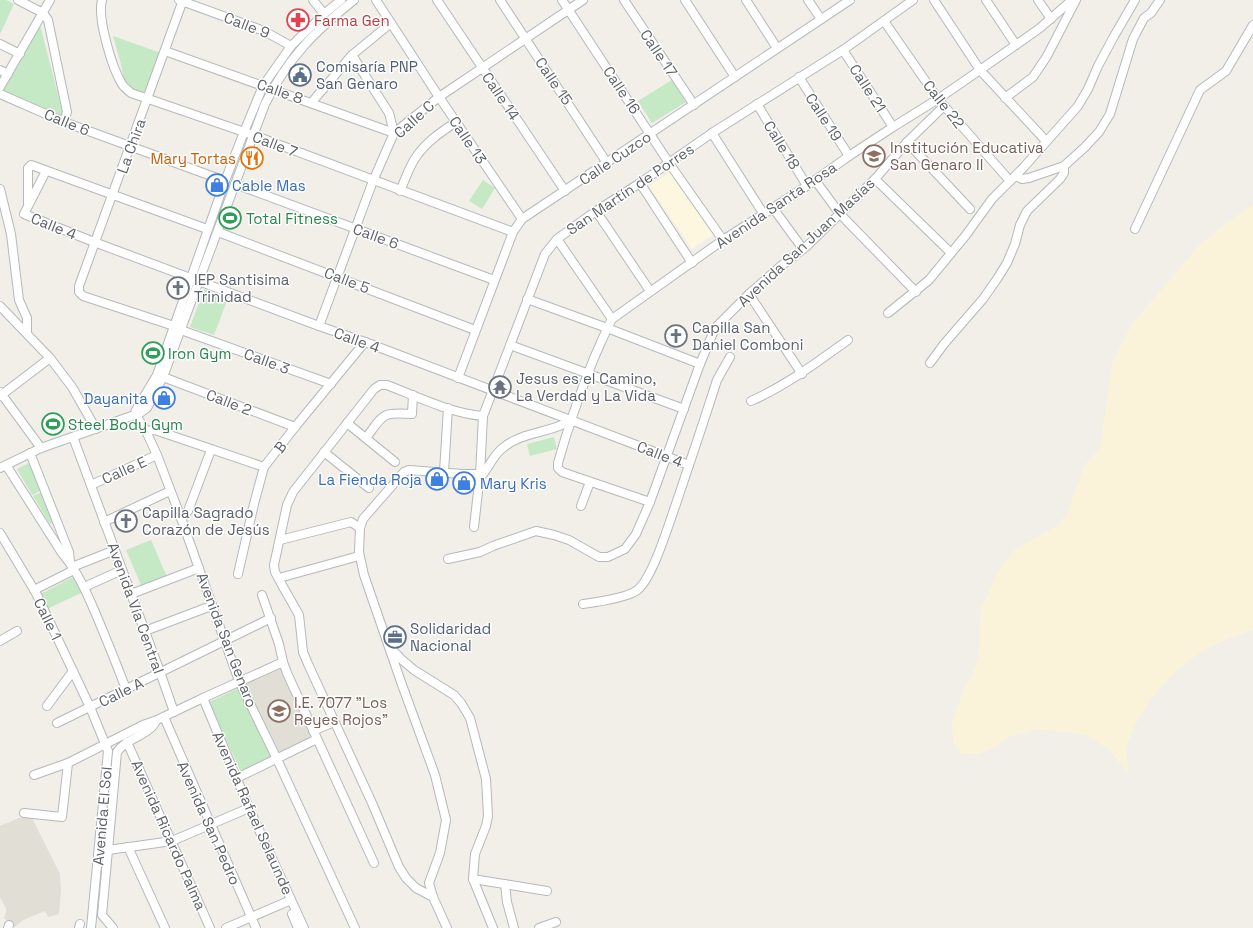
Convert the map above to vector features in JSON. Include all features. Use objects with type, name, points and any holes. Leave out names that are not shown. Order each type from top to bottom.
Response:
[{"type":"street","points":[[18,0],[43,13],[48,20],[67,112],[64,122]]},
{"type":"street","points":[[0,87],[4,72],[20,54],[50,0]]},
{"type":"street","name":"Calle 7","points":[[102,0],[100,5],[103,33],[123,86],[132,93],[253,135],[513,232]]},
{"type":"street","points":[[313,0],[324,14]]},
{"type":"street","points":[[126,689],[84,587],[72,567],[3,467],[41,448],[136,414],[147,408],[163,377],[190,278],[207,229],[244,132],[264,86],[291,46],[324,14],[341,0]]},
{"type":"street","points":[[136,414],[139,403],[144,398],[157,375],[199,281],[253,135],[273,88],[281,74],[301,48],[330,20],[354,0]]},
{"type":"street","name":"Calle 13","points":[[376,0],[439,97],[522,219]]},
{"type":"street","name":"Calle 14","points":[[437,0],[565,191]]},
{"type":"street","name":"Calle 15","points":[[500,0],[608,163]]},
{"type":"street","name":"Calle 16","points":[[562,0],[723,240]]},
{"type":"street","name":"Calle C","points":[[319,326],[373,181],[394,133],[439,97],[583,0]]},
{"type":"street","name":"Calle 17","points":[[624,0],[694,105]]},
{"type":"street","points":[[685,0],[735,77]]},
{"type":"street","points":[[746,0],[777,48]]},
{"type":"street","points":[[808,0],[821,20]]},
{"type":"street","name":"Calle Cuzco","points":[[458,378],[513,232],[522,219],[850,0]]},
{"type":"street","name":"San Martín de Porres","points":[[474,527],[480,474],[483,416],[527,299],[545,254],[550,246],[557,239],[596,211],[670,163],[756,104],[843,50],[913,0]]},
{"type":"street","points":[[934,0],[980,70],[1046,140]]},
{"type":"street","points":[[986,0],[1016,45]]},
{"type":"street","points":[[1038,0],[1051,19]]},
{"type":"street","name":"Avenida Santa Rosa","points":[[590,482],[562,472],[558,468],[558,463],[570,421],[588,374],[612,319],[723,240],[807,186],[849,156],[980,70],[1051,19],[1072,0]]},
{"type":"street","points":[[1005,98],[1033,77],[1047,56],[1076,0]]},
{"type":"street","points":[[888,313],[929,280],[966,235],[992,200],[1013,179],[1046,140],[1064,124],[1081,102],[1102,59],[1135,0]]},
{"type":"street","points":[[1013,179],[1029,178],[1064,166],[1091,142],[1108,118],[1133,39],[1144,18],[1151,13],[1160,0]]},
{"type":"street","name":"La Chira","points":[[79,292],[78,286],[131,146],[181,1]]},
{"type":"street","name":"Calle 9","points":[[181,1],[264,31],[291,46]]},
{"type":"street","name":"Calle 22","points":[[884,22],[938,99],[1013,179]]},
{"type":"street","points":[[312,102],[352,55],[391,23]]},
{"type":"street","points":[[1135,229],[1200,90],[1226,71],[1253,25]]},
{"type":"street","points":[[0,44],[20,54]]},
{"type":"street","name":"Calle 21","points":[[843,50],[893,127]]},
{"type":"street","name":"Calle 8","points":[[165,51],[273,88],[394,133]]},
{"type":"street","points":[[352,55],[389,113],[394,133]]},
{"type":"street","name":"Calle 19","points":[[799,77],[849,156]]},
{"type":"street","name":"Calle 6","points":[[0,94],[64,122],[225,181]]},
{"type":"street","name":"Calle 18","points":[[756,104],[807,186]]},
{"type":"street","name":"Avenida San Juan Masías","points":[[448,559],[480,552],[536,531],[568,540],[599,557],[608,557],[626,549],[632,542],[650,502],[700,364],[715,328],[748,294],[803,249],[840,214],[875,179],[907,142],[944,106]]},
{"type":"street","points":[[400,191],[416,157],[431,141],[456,122]]},
{"type":"street","points":[[712,133],[764,213]]},
{"type":"street","points":[[907,142],[970,209]]},
{"type":"street","points":[[28,206],[28,168],[33,165],[207,229]]},
{"type":"street","points":[[930,363],[998,279],[1007,263],[1015,244],[1020,225],[1027,211],[1060,179],[1064,172],[1064,166]]},
{"type":"street","points":[[28,206],[46,171]]},
{"type":"street","points":[[875,179],[951,253]]},
{"type":"street","points":[[815,180],[840,214],[916,292]]},
{"type":"street","points":[[640,183],[692,263]]},
{"type":"street","name":"Calle 6","points":[[235,184],[494,280]]},
{"type":"street","points":[[0,189],[11,234],[19,300],[27,318],[27,333]]},
{"type":"street","name":"Calle 4","points":[[28,206],[24,214],[94,242],[319,326],[366,342],[570,421],[667,456],[689,466]]},
{"type":"street","points":[[772,208],[803,249]]},
{"type":"street","points":[[596,211],[650,291]]},
{"type":"street","name":"Calle 5","points":[[218,232],[476,330]]},
{"type":"street","points":[[557,239],[612,319]]},
{"type":"street","name":"Calle 3","points":[[79,292],[83,296],[177,328],[331,384]]},
{"type":"street","points":[[748,294],[802,374]]},
{"type":"street","points":[[527,299],[700,364]]},
{"type":"street","points":[[0,306],[50,358],[72,387],[96,429]]},
{"type":"street","points":[[751,401],[802,374],[848,340]]},
{"type":"street","name":"B","points":[[238,574],[264,467],[294,428],[366,342]]},
{"type":"street","points":[[510,344],[684,409]]},
{"type":"street","points":[[583,604],[610,600],[635,592],[642,585],[651,571],[664,539],[717,380],[730,357]]},
{"type":"street","points":[[41,448],[1,394],[50,358]]},
{"type":"street","name":"Calle 2","points":[[163,377],[294,428]]},
{"type":"street","points":[[433,897],[416,888],[406,878],[399,867],[303,652],[299,615],[279,578],[274,565],[287,505],[293,492],[374,388],[380,385],[387,385],[468,415],[483,416]]},
{"type":"street","points":[[366,438],[382,416],[394,413],[412,414],[414,395]]},
{"type":"street","points":[[444,472],[448,408]]},
{"type":"street","name":"Avenida San Genaro","points":[[136,414],[157,455],[239,681],[277,759],[355,928]]},
{"type":"street","points":[[446,928],[433,897],[429,883],[440,853],[446,820],[435,775],[364,576],[359,556],[360,528],[363,520],[404,472],[414,469],[480,474],[484,472],[494,456],[515,440],[570,421]]},
{"type":"street","points":[[347,423],[395,462]]},
{"type":"street","points":[[146,431],[155,430],[264,467]]},
{"type":"street","name":"Avenida Vía Central","points":[[73,437],[174,712]]},
{"type":"street","points":[[181,518],[188,511],[211,450]]},
{"type":"street","points":[[324,452],[369,488]]},
{"type":"street","points":[[30,453],[69,552],[72,567]]},
{"type":"street","name":"Calle E","points":[[90,485],[157,455]]},
{"type":"street","points":[[581,506],[590,482],[650,502]]},
{"type":"street","points":[[104,522],[170,491]]},
{"type":"street","points":[[280,540],[351,522],[360,528]]},
{"type":"street","name":"Calle 1","points":[[0,533],[34,590],[90,707]]},
{"type":"street","points":[[34,590],[72,567],[115,550]]},
{"type":"street","points":[[279,578],[359,556]]},
{"type":"street","points":[[131,594],[199,568]]},
{"type":"street","points":[[84,587],[122,570]]},
{"type":"street","points":[[262,595],[271,618],[283,662],[374,863]]},
{"type":"street","points":[[145,631],[211,606]]},
{"type":"street","name":"Calle A","points":[[57,723],[271,618]]},
{"type":"street","points":[[0,641],[17,631]]},
{"type":"street","points":[[387,643],[401,659],[414,670],[454,695],[470,718],[486,779],[488,816],[486,826],[475,854],[473,879],[493,928]]},
{"type":"street","points":[[34,775],[68,763],[143,725],[160,719],[239,681],[283,662]]},
{"type":"street","points":[[47,706],[73,671]]},
{"type":"street","name":"Avenida Rafael Selaunde","points":[[203,698],[249,808],[304,928]]},
{"type":"street","name":"Avenida El Sol","points":[[90,707],[108,751],[92,928]]},
{"type":"street","points":[[113,928],[102,915],[117,752],[121,746],[154,726],[160,719]]},
{"type":"street","name":"Avenida San Pedro","points":[[160,719],[256,928]]},
{"type":"street","points":[[313,731],[334,722]]},
{"type":"street","points":[[237,778],[317,739]]},
{"type":"street","name":"Avenida Ricardo Palma","points":[[127,742],[210,928]]},
{"type":"street","points":[[24,813],[62,817],[68,763]]},
{"type":"street","points":[[108,850],[172,841],[249,808]]},
{"type":"street","points":[[128,847],[165,928]]},
{"type":"street","points":[[473,879],[548,892]]},
{"type":"street","points":[[505,884],[514,928]]},
{"type":"street","points":[[226,928],[250,917],[292,902],[291,912],[298,928]]},
{"type":"street","points":[[539,928],[556,922]]},
{"type":"shaded area","points":[[671,171],[714,234],[692,249],[649,186]]},
{"type":"shaded area","name":"I.E. 7077 \"Los Reyes Rojos\"","points":[[280,668],[311,738],[280,753],[246,684]]},
{"type":"shaded area","points":[[19,818],[32,818],[60,874],[61,891],[59,914],[48,917],[45,911],[23,920],[15,927],[4,918],[6,908],[0,897],[0,826]]},
{"type":"green space","points":[[0,0],[6,0],[14,4],[0,34]]},
{"type":"green space","points":[[40,25],[64,118],[2,92]]},
{"type":"green space","points":[[113,36],[161,53],[145,97],[131,90],[127,86],[124,80]]},
{"type":"green space","points":[[672,80],[686,102],[652,123],[638,101]]},
{"type":"green space","points":[[483,180],[495,188],[482,209],[469,201]]},
{"type":"green space","points":[[204,289],[228,298],[214,335],[190,327]]},
{"type":"green space","points":[[554,437],[557,449],[530,456],[527,444]]},
{"type":"green space","points":[[29,463],[42,490],[32,495],[17,469]]},
{"type":"green space","points":[[42,492],[53,522],[50,524],[33,496]]},
{"type":"green space","points":[[151,540],[167,577],[142,587],[126,550]]},
{"type":"green space","points":[[71,578],[74,578],[83,592],[47,609],[41,594]]},
{"type":"green space","points":[[239,688],[271,758],[241,772],[209,702]]},
{"type":"sand","points":[[1253,205],[1253,630],[1222,641],[1197,655],[1186,663],[1164,684],[1142,714],[1130,737],[1127,750],[1128,774],[1110,750],[1087,735],[1037,729],[1014,735],[1007,738],[992,749],[978,754],[961,753],[953,742],[952,723],[964,688],[973,675],[979,654],[981,610],[997,573],[1013,551],[1058,525],[1068,512],[1084,466],[1100,448],[1113,361],[1132,324],[1199,246],[1229,221]]},
{"type":"place","name":"Farma Gen","points":[[298,20]]},
{"type":"place","name":"Comisaría PNP San Genaro","points":[[300,75]]},
{"type":"place","name":"Institución Educativa San Genaro II","points":[[874,156]]},
{"type":"place","name":"Mary Tortas","points":[[252,158]]},
{"type":"place","name":"Cable Mas","points":[[217,185]]},
{"type":"place","name":"Total Fitness","points":[[230,218]]},
{"type":"place","name":"IEP Santisima Trinidad","points":[[178,288]]},
{"type":"place","name":"Capilla San Daniel Comboni","points":[[676,336]]},
{"type":"place","name":"Iron Gym","points":[[153,353]]},
{"type":"place","name":"Jesus es el Camino, La Verdad y La Vida","points":[[500,387]]},
{"type":"place","name":"Dayanita","points":[[164,398]]},
{"type":"place","name":"Steel Body Gym","points":[[53,424]]},
{"type":"place","name":"La Fienda Roja","points":[[437,479]]},
{"type":"place","name":"Mary Kris","points":[[464,483]]},
{"type":"place","name":"Capilla Sagrado Corazón de Jesús","points":[[126,521]]},
{"type":"place","name":"Solidaridad Nacional","points":[[395,637]]},
{"type":"place","name":"I.E. 7077 \"Los Reyes Rojos\"","points":[[279,711]]}]
